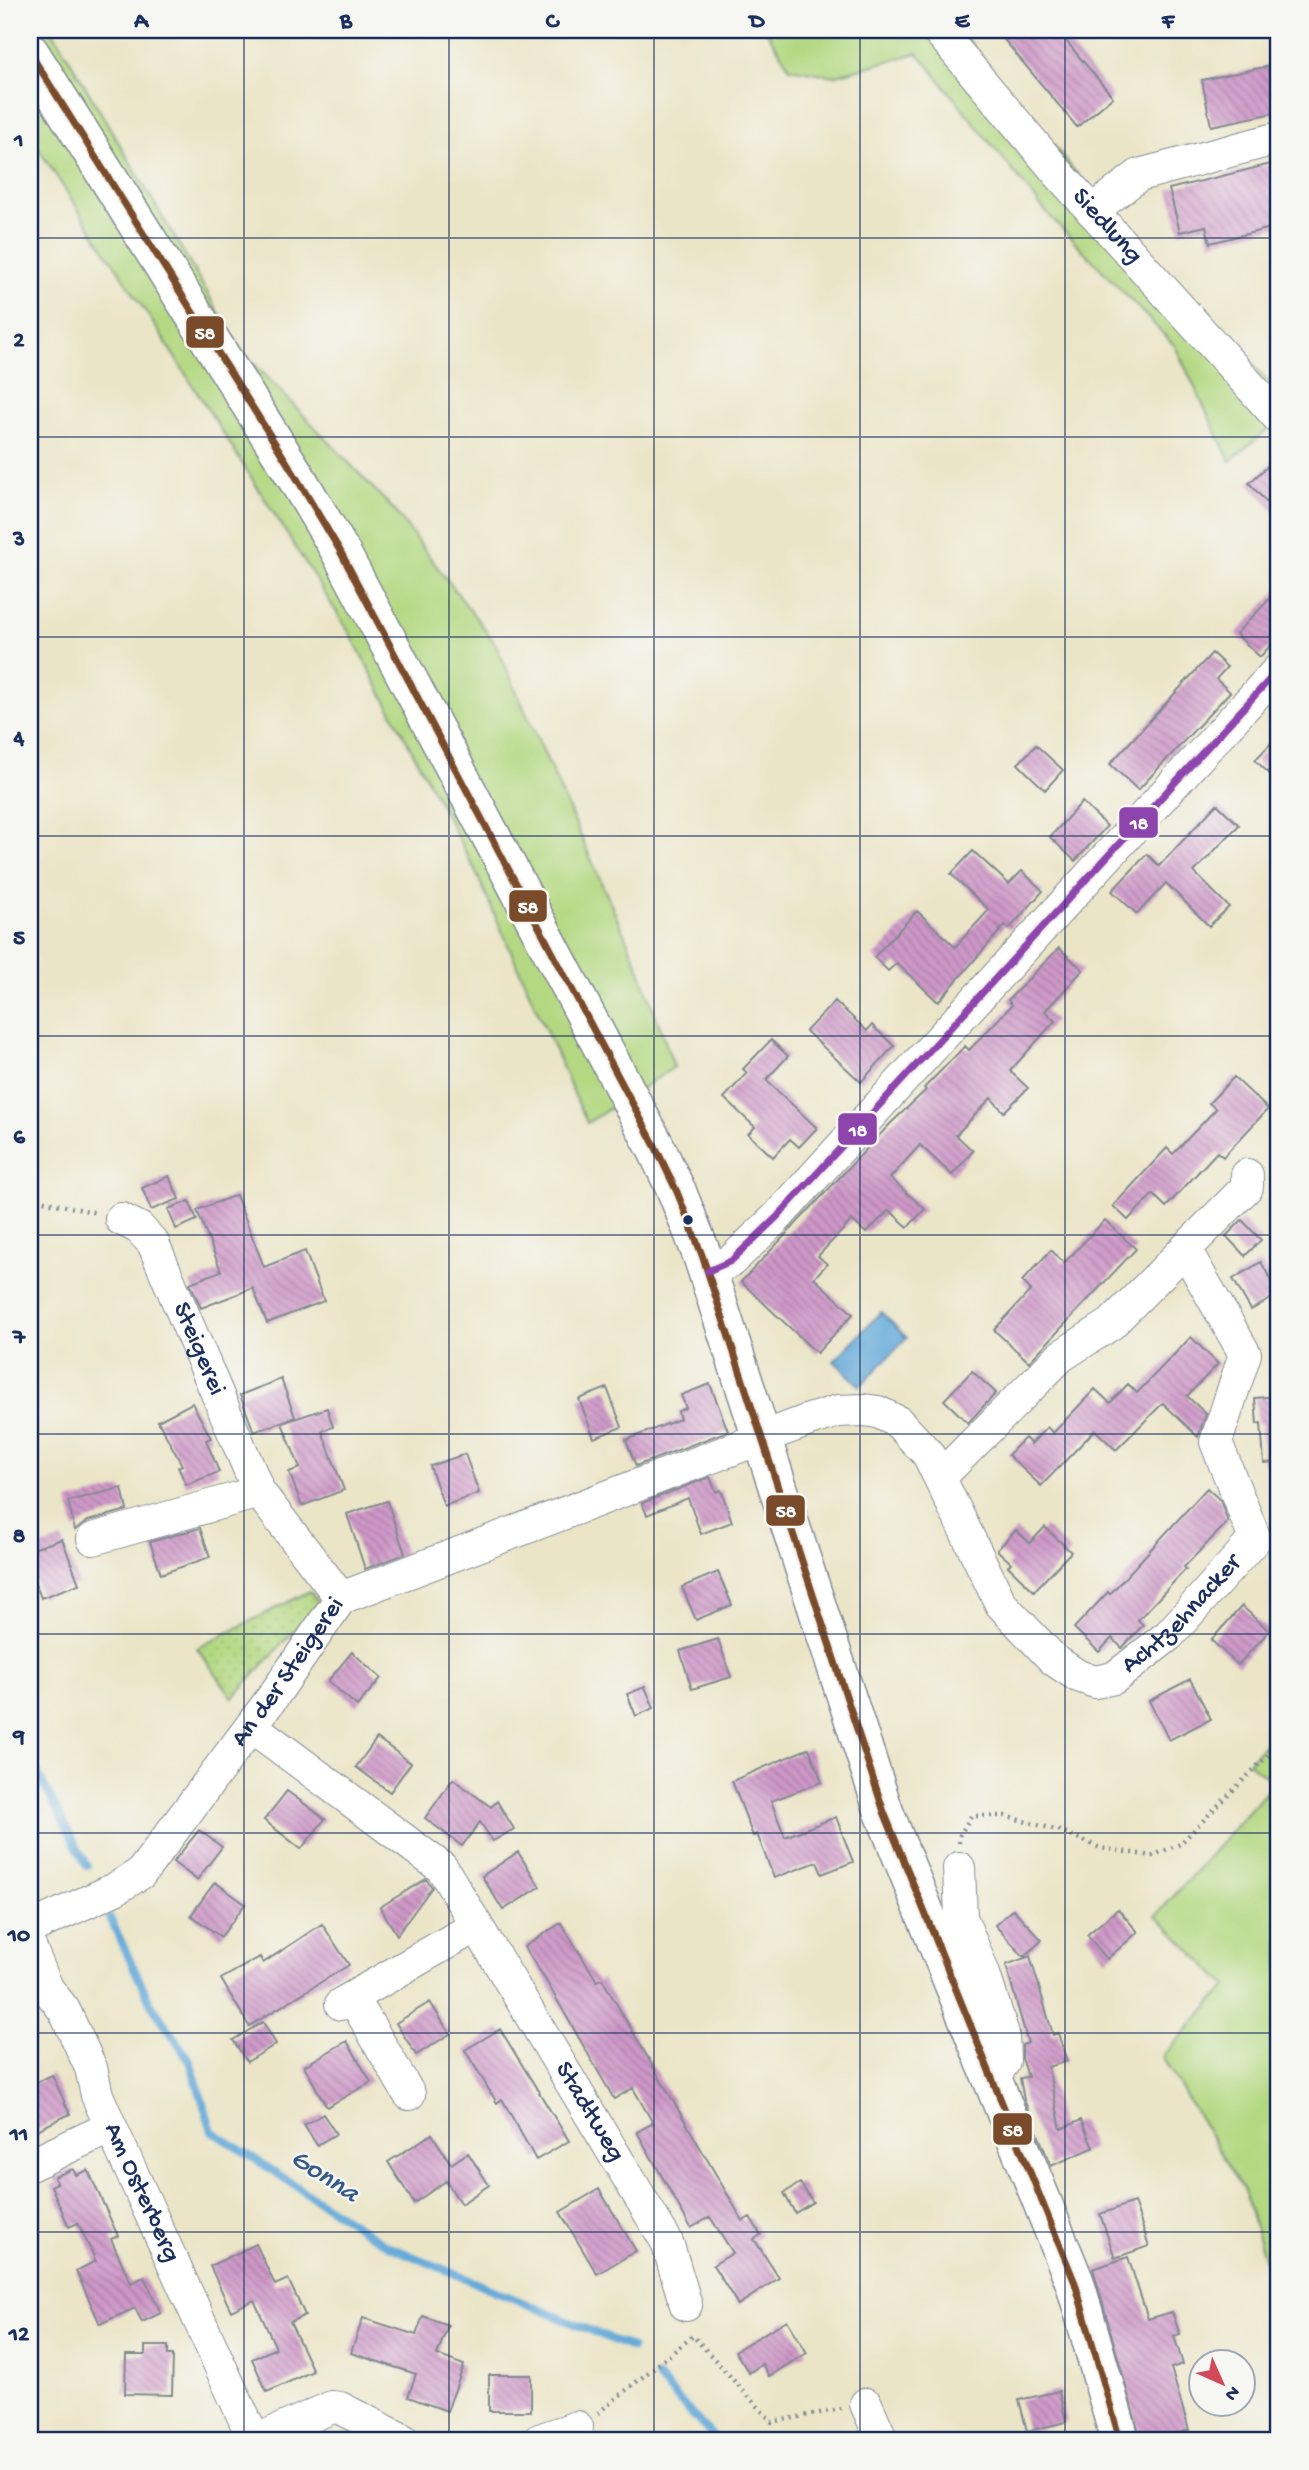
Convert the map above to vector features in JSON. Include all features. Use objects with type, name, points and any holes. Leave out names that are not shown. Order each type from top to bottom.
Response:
[{"type":"main road","points":[[30,53],[293,472],[361,588],[655,1146],[684,1208],[708,1270],[884,1812],[1075,2283],[1120,2440]]},
{"type":"street","name":"Siedlung","points":[[938,30],[1091,211],[1279,418]]},
{"type":"street","points":[[1091,211],[1139,175],[1279,138]]},
{"type":"street","points":[[708,1270],[731,1261],[777,1217],[1279,669]]},
{"type":"street","points":[[940,1476],[1061,1356],[1111,1324],[1186,1251],[1247,1187],[1247,1175]]},
{"type":"street","name":"Steigerei","points":[[121,1219],[139,1228],[153,1243],[259,1492],[341,1598]]},
{"type":"street","name":"Achtzehnacker","points":[[761,1437],[838,1411],[878,1412],[898,1422],[928,1454],[1001,1604],[1054,1660],[1078,1676],[1095,1682],[1114,1678],[1169,1635],[1255,1539],[1216,1442],[1244,1354],[1186,1251]]},
{"type":"street","name":"An der Steigerei","points":[[30,1928],[115,1889],[141,1873],[251,1726],[341,1598],[761,1437]]},
{"type":"street","points":[[93,1539],[259,1492]]},
{"type":"street","name":"Stadtweg","points":[[251,1726],[442,1868],[667,2242],[686,2305]]},
{"type":"street","points":[[959,1868],[961,1917],[984,1973],[1003,2034],[1004,2062],[992,2079]]},
{"type":"street","points":[[409,2094],[347,2001],[476,1926]]},
{"type":"street","name":"Am Osterberg","points":[[30,1947],[47,1988],[64,2010],[91,2068],[97,2095],[111,2127],[256,2440]]},
{"type":"street","points":[[30,2165],[111,2127]]},
{"type":"street","points":[[866,2404],[883,2440]]},
{"type":"street","points":[[256,2440],[332,2407],[340,2408],[403,2440]]},
{"type":"street","points":[[539,2440],[577,2427]]},
{"type":"path","points":[[30,1198],[121,1219]]},
{"type":"path","points":[[959,1868],[960,1835],[971,1816],[1005,1816],[1064,1832],[1100,1848],[1152,1856],[1180,1844],[1279,1744]]},
{"type":"path","points":[[577,2427],[611,2404],[692,2336],[772,2422],[866,2404]]},
{"type":"green space","points":[[30,30],[52,30],[241,350],[394,510],[495,643],[638,965],[674,1067],[587,1123],[475,870],[351,635],[157,329],[30,136]]},
{"type":"green space","points":[[766,30],[960,30],[1128,237],[1279,392],[1279,420],[1230,461],[1175,346],[1045,211],[918,53],[833,76],[790,68]]},
{"type":"green space","points":[[310,1591],[319,1603],[233,1698],[197,1648]]},
{"type":"green space","points":[[1279,1730],[1279,2306],[1244,2191],[1162,2057],[1227,1986],[1156,1916],[1274,1783],[1248,1762]]},
{"type":"water","points":[[881,1312],[907,1338],[860,1386],[834,1361]]},
{"type":"building","points":[[996,30],[1057,30],[1113,97],[1077,127]]},
{"type":"building","points":[[1270,66],[1279,112],[1211,126],[1202,80]]},
{"type":"building","points":[[1279,162],[1279,226],[1210,243],[1206,226],[1180,232],[1169,189]]},
{"type":"building","points":[[1279,456],[1279,516],[1249,483]]},
{"type":"building","points":[[1279,589],[1279,636],[1260,657],[1236,634]]},
{"type":"building","points":[[1212,653],[1227,667],[1216,679],[1230,692],[1138,790],[1110,764]]},
{"type":"building","points":[[1279,735],[1279,783],[1255,760]]},
{"type":"building","points":[[1036,745],[1063,770],[1045,790],[1018,764]]},
{"type":"building","points":[[1082,802],[1107,826],[1075,861],[1050,837]]},
{"type":"building","points":[[1217,804],[1239,825],[1194,872],[1229,907],[1209,926],[1166,883],[1137,914],[1112,891],[1147,854],[1159,866]]},
{"type":"building","points":[[973,851],[1009,884],[1022,871],[1043,891],[1009,929],[1005,925],[938,1002],[897,963],[888,971],[874,957],[917,911],[955,947],[989,910],[951,874]]},
{"type":"building","points":[[1059,948],[1083,970],[1045,1011],[1055,1021],[1010,1071],[1028,1088],[1004,1112],[991,1098],[956,1135],[973,1151],[952,1175],[920,1145],[890,1178],[925,1209],[908,1227],[889,1210],[866,1233],[852,1220],[818,1256],[827,1264],[814,1278],[853,1314],[817,1353],[741,1282],[965,1046],[969,1050],[1012,1005],[1008,1000]]},
{"type":"building","points":[[835,1001],[867,1031],[872,1025],[894,1046],[861,1082],[806,1031]]},
{"type":"building","points":[[771,1040],[788,1056],[766,1080],[817,1128],[799,1147],[790,1139],[773,1157],[748,1134],[755,1127],[724,1098],[747,1073],[743,1069]]},
{"type":"building","points":[[1234,1077],[1268,1109],[1223,1157],[1217,1152],[1166,1207],[1153,1194],[1128,1220],[1113,1206],[1167,1148],[1173,1154],[1216,1109],[1209,1103]]},
{"type":"building","points":[[169,1176],[179,1199],[151,1210],[142,1188]]},
{"type":"building","points":[[236,1195],[264,1267],[305,1251],[324,1301],[267,1323],[253,1288],[201,1308],[190,1283],[221,1271],[197,1210]]},
{"type":"building","points":[[189,1201],[197,1220],[176,1229],[168,1209]]},
{"type":"building","points":[[1105,1220],[1136,1249],[1029,1362],[994,1330],[1031,1290],[1022,1281],[1051,1250],[1064,1263]]},
{"type":"building","points":[[1242,1220],[1261,1240],[1245,1256],[1226,1236]]},
{"type":"building","points":[[1261,1262],[1279,1294],[1251,1310],[1233,1279]]},
{"type":"building","points":[[1191,1337],[1218,1364],[1187,1396],[1206,1414],[1198,1437],[1163,1403],[1116,1450],[1095,1430],[1041,1486],[1008,1455],[1025,1438],[1031,1444],[1047,1427],[1053,1433],[1095,1389],[1110,1403],[1128,1384],[1137,1393]]},
{"type":"building","points":[[972,1371],[996,1393],[968,1423],[944,1400]]},
{"type":"building","points":[[281,1379],[295,1417],[254,1432],[240,1395]]},
{"type":"building","points":[[710,1384],[728,1431],[636,1466],[626,1440],[680,1419],[678,1411],[686,1408],[681,1395]]},
{"type":"building","points":[[607,1388],[622,1427],[594,1438],[579,1399]]},
{"type":"building","points":[[1279,1396],[1279,1462],[1264,1463],[1261,1423],[1257,1424],[1255,1398]]},
{"type":"building","points":[[192,1403],[211,1438],[206,1440],[219,1472],[186,1485],[178,1467],[182,1465],[158,1421]]},
{"type":"building","points":[[327,1408],[333,1427],[322,1431],[344,1490],[302,1506],[289,1472],[300,1468],[282,1423]]},
{"type":"building","points":[[465,1454],[479,1493],[444,1506],[430,1466]]},
{"type":"building","points":[[710,1477],[716,1492],[721,1490],[732,1522],[701,1534],[688,1498],[647,1515],[642,1503]]},
{"type":"building","points":[[122,1488],[127,1510],[88,1521],[75,1530],[68,1501]]},
{"type":"building","points":[[1207,1488],[1220,1500],[1228,1522],[1138,1620],[1143,1625],[1122,1648],[1112,1638],[1099,1652],[1074,1628],[1108,1592],[1110,1594]]},
{"type":"building","points":[[387,1501],[405,1554],[365,1569],[347,1514]]},
{"type":"building","points":[[1045,1527],[1071,1552],[1034,1591],[1008,1566],[1011,1563],[997,1550],[1016,1530],[1030,1543]]},
{"type":"building","points":[[200,1528],[210,1557],[161,1574],[150,1542]]},
{"type":"building","points":[[62,1539],[79,1584],[41,1598],[30,1568],[30,1550]]},
{"type":"building","points":[[718,1572],[732,1605],[696,1620],[682,1587]]},
{"type":"building","points":[[1242,1606],[1269,1631],[1238,1665],[1211,1640]]},
{"type":"building","points":[[718,1639],[731,1677],[692,1689],[680,1651]]},
{"type":"building","points":[[352,1652],[381,1678],[357,1706],[328,1681]]},
{"type":"building","points":[[1190,1679],[1211,1719],[1169,1740],[1149,1701]]},
{"type":"building","points":[[645,1687],[654,1708],[636,1716],[627,1694]]},
{"type":"building","points":[[377,1738],[411,1763],[390,1792],[356,1767]]},
{"type":"building","points":[[809,1748],[822,1782],[771,1801],[785,1837],[836,1817],[853,1862],[822,1874],[817,1862],[774,1878],[757,1834],[753,1836],[732,1781]]},
{"type":"building","points":[[453,1779],[491,1807],[497,1801],[514,1829],[493,1841],[480,1822],[462,1846],[425,1818]]},
{"type":"building","points":[[287,1791],[325,1819],[301,1849],[264,1820]]},
{"type":"building","points":[[199,1830],[222,1847],[197,1880],[173,1862]]},
{"type":"building","points":[[518,1852],[540,1887],[503,1910],[482,1876]]},
{"type":"building","points":[[426,1879],[432,1887],[397,1935],[380,1907]]},
{"type":"building","points":[[215,1882],[245,1904],[221,1937],[191,1915]]},
{"type":"building","points":[[1013,1909],[1042,1940],[1024,1957],[995,1925]]},
{"type":"building","points":[[1118,1909],[1138,1932],[1107,1959],[1087,1935]]},
{"type":"building","points":[[561,1923],[597,1981],[602,1979],[743,2221],[750,2217],[761,2235],[754,2239],[779,2278],[738,2305],[713,2265],[733,2253],[710,2217],[691,2228],[637,2132],[653,2123],[633,2088],[614,2099],[524,1947]]},
{"type":"building","points":[[322,1924],[349,1965],[249,2026],[221,1979],[260,1957],[263,1963]]},
{"type":"building","points":[[1030,1956],[1053,2035],[1058,2033],[1067,2061],[1048,2067],[1061,2129],[1081,2120],[1093,2148],[1051,2166],[1024,2100],[1020,2078],[1028,2077],[1022,2058],[1022,2045],[1028,2043],[1006,1965]]},
{"type":"building","points":[[430,2002],[450,2034],[416,2055],[396,2023]]},
{"type":"building","points":[[263,2022],[276,2044],[247,2062],[233,2040]]},
{"type":"building","points":[[500,2029],[569,2141],[536,2160],[502,2099],[497,2103],[465,2050]]},
{"type":"building","points":[[347,2041],[371,2082],[327,2107],[304,2066]]},
{"type":"building","points":[[52,2075],[70,2114],[35,2131],[30,2121],[30,2085]]},
{"type":"building","points":[[323,2114],[336,2134],[317,2145],[304,2125]]},
{"type":"building","points":[[432,2134],[451,2164],[468,2153],[489,2185],[461,2204],[446,2181],[414,2203],[388,2162]]},
{"type":"building","points":[[73,2169],[76,2175],[88,2170],[118,2236],[111,2239],[131,2283],[144,2277],[161,2313],[142,2322],[135,2308],[100,2324],[76,2271],[96,2261],[78,2223],[69,2227],[51,2186],[57,2183],[54,2177]]},
{"type":"building","points":[[800,2183],[813,2202],[795,2213],[784,2193]]},
{"type":"building","points":[[599,2189],[636,2251],[597,2274],[560,2212]]},
{"type":"building","points":[[1134,2202],[1149,2246],[1115,2258],[1100,2214]]},
{"type":"building","points":[[256,2244],[275,2285],[288,2279],[305,2315],[290,2322],[313,2371],[267,2392],[252,2359],[276,2348],[254,2300],[231,2311],[210,2266]]},
{"type":"building","points":[[1128,2257],[1148,2319],[1172,2312],[1180,2334],[1174,2336],[1183,2364],[1171,2368],[1189,2430],[1155,2440],[1141,2440],[1093,2269]]},
{"type":"building","points":[[423,2316],[448,2325],[437,2355],[464,2365],[447,2411],[408,2397],[416,2374],[351,2353],[363,2318],[416,2335]]},
{"type":"building","points":[[787,2320],[807,2353],[769,2376],[762,2364],[749,2373],[735,2351]]},
{"type":"building","points":[[145,2346],[168,2346],[168,2355],[173,2355],[172,2395],[125,2394],[126,2355],[145,2355]]},
{"type":"building","points":[[489,2375],[531,2375],[531,2411],[489,2411]]},
{"type":"building","points":[[1059,2391],[1066,2422],[1027,2431],[1019,2400]]},
{"type":"waterway","name":"Gonna","points":[[30,1759],[87,1866]]},
{"type":"waterway","name":"Gonna","points":[[110,1918],[150,2002],[190,2061],[212,2131],[386,2245],[632,2348]]},
{"type":"waterway","name":"Gonna","points":[[657,2377],[716,2440]]},
{"type":"transit line","name":"58","points":[[30,53],[339,549],[677,1192],[702,1255],[884,1812],[1075,2283],[1120,2440]]},
{"type":"transit line","name":"18","points":[[708,1271],[731,1261],[777,1217],[1279,669]]}]
